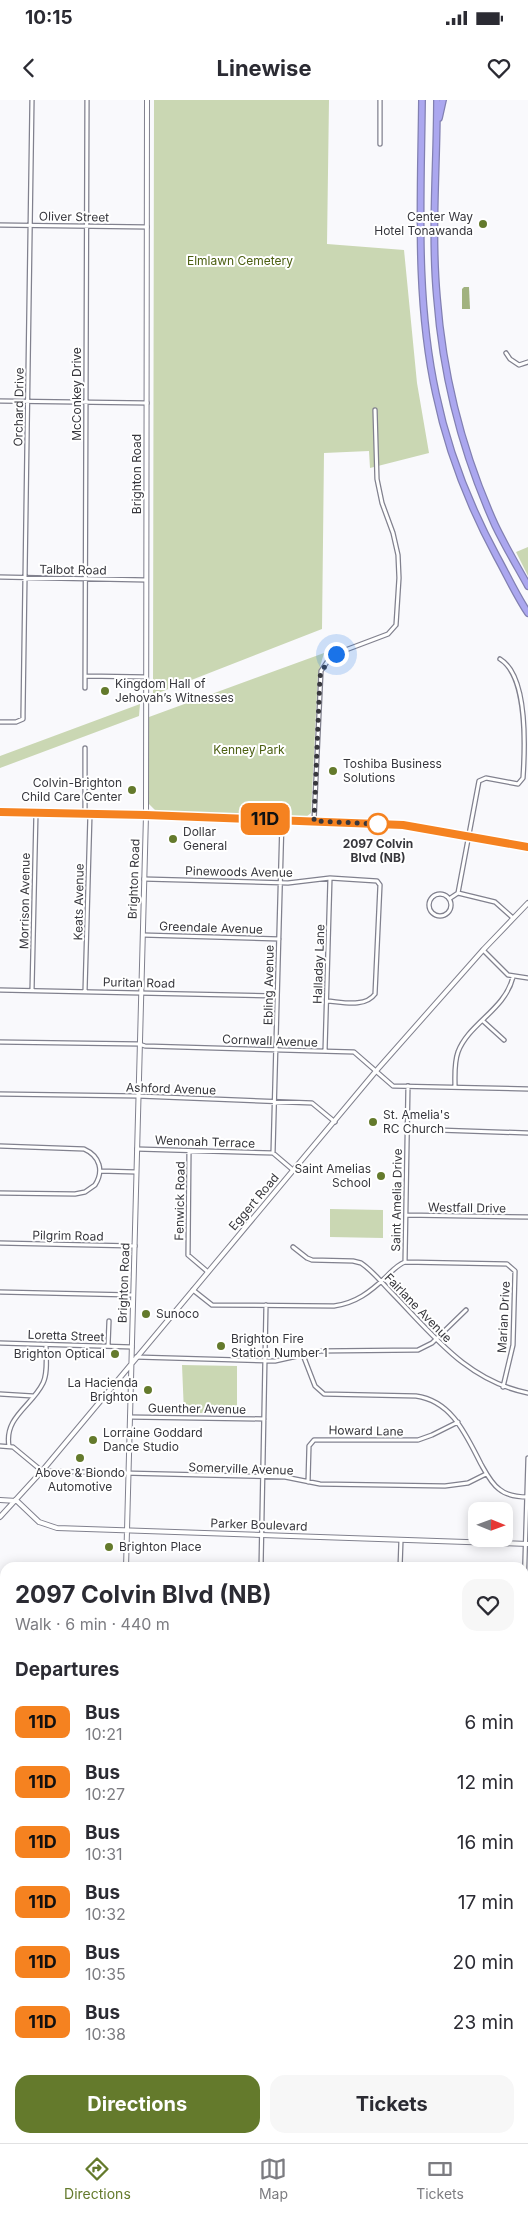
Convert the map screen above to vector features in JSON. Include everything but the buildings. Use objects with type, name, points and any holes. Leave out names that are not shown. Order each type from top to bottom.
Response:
[{"type":"highway","points":[[422,100],[422,244],[428,352],[436,395],[467,496],[497,557],[528,613]]},
{"type":"highway","points":[[437,100],[435,243],[437,297],[448,379],[459,427],[477,479],[496,526],[528,586]]},
{"type":"highway","points":[[437,132],[443,100]]},
{"type":"street","name":"Orchard Drive","points":[[0,722],[23,719],[32,100]]},
{"type":"street","name":"McConkey Drive","points":[[86,688],[87,100]]},
{"type":"street","name":"Brighton Road","points":[[126,1562],[146,815],[147,100]]},
{"type":"street","points":[[380,100],[380,144]]},
{"type":"street","name":"Oliver Street","points":[[0,225],[147,227]]},
{"type":"street","points":[[506,354],[514,363],[519,365],[528,362]]},
{"type":"street","points":[[0,401],[147,403]]},
{"type":"street","points":[[314,821],[321,671],[336,654],[388,634],[396,625],[399,578],[398,555],[382,503],[377,479],[375,410]]},
{"type":"street","name":"Talbot Road","points":[[0,577],[146,580]]},
{"type":"street","points":[[458,894],[479,781],[484,778],[518,784],[523,778],[525,734],[523,701],[515,679],[504,661],[500,659]]},
{"type":"street","points":[[86,676],[146,677]]},
{"type":"street","points":[[85,748],[87,814]]},
{"type":"street","points":[[0,812],[146,815],[403,825],[528,847]]},
{"type":"street","name":"Morrison Avenue","points":[[32,990],[36,813]]},
{"type":"street","name":"Keats Avenue","points":[[86,991],[87,814]]},
{"type":"street","name":"Ebling Avenue","points":[[273,1153],[282,820]]},
{"type":"street","name":"Pinewoods Avenue","points":[[144,879],[280,882],[330,878],[373,880],[379,883],[376,994],[367,1002],[327,1002]]},
{"type":"street","name":"Halladay Lane","points":[[325,1051],[330,878]]},
{"type":"street","points":[[449,899],[458,894],[495,902],[513,918]]},
{"type":"street","points":[[442,895],[449,899],[450,909],[445,915],[437,916],[431,911],[429,903],[434,896],[442,895]]},
{"type":"street","name":"Eggert Road","points":[[0,1517],[42,1471],[376,1071],[483,950],[528,903]]},
{"type":"street","name":"Greendale Avenue","points":[[143,935],[279,939]]},
{"type":"street","points":[[483,950],[504,972],[513,977],[528,978]]},
{"type":"street","points":[[455,1087],[458,1052],[463,1043],[506,995],[513,977]]},
{"type":"street","name":"Puritan Road","points":[[0,990],[277,996]]},
{"type":"street","points":[[483,1021],[504,1040]]},
{"type":"street","name":"Cornwall Avenue","points":[[0,1042],[139,1044],[145,1046],[354,1052],[393,1086],[528,1089]]},
{"type":"street","name":"Saint Amelia Drive","points":[[193,1290],[212,1305],[341,1305],[360,1298],[398,1265],[405,1262],[408,1086]]},
{"type":"street","name":"Ashford Avenue","points":[[0,1094],[138,1096],[312,1103],[335,1122]]},
{"type":"street","points":[[408,1129],[528,1133]]},
{"type":"street","points":[[0,1146],[84,1149],[95,1157],[100,1172],[95,1185],[80,1194],[0,1193]]},
{"type":"street","name":"Wenonah Terrace","points":[[136,1149],[273,1153]]},
{"type":"street","name":"Fenwick Road","points":[[189,1151],[188,1255],[208,1272]]},
{"type":"street","points":[[273,1153],[294,1170]]},
{"type":"street","points":[[100,1172],[136,1172]]},
{"type":"street","name":"Westfall Drive","points":[[406,1215],[528,1217]]},
{"type":"street","name":"Pilgrim Road","points":[[0,1243],[135,1246]]},
{"type":"street","name":"Fairlane Avenue","points":[[293,1247],[312,1260],[353,1261],[361,1263],[456,1359],[475,1374],[503,1387],[528,1394]]},
{"type":"street","name":"Marian Drive","points":[[405,1262],[506,1263],[513,1268],[515,1274],[514,1344],[503,1387]]},
{"type":"street","points":[[0,1292],[133,1295]]},
{"type":"street","points":[[261,1562],[266,1305]]},
{"type":"street","points":[[136,1357],[266,1361],[284,1360],[320,1351],[413,1351],[428,1346],[466,1310]]},
{"type":"street","points":[[108,1346],[109,1320]]},
{"type":"street","name":"Loretta Street","points":[[0,1343],[132,1347]]},
{"type":"street","points":[[9,1446],[8,1435],[11,1424],[42,1386],[46,1345]]},
{"type":"street","points":[[303,1355],[315,1386],[324,1394],[422,1396],[441,1404],[458,1422],[486,1474],[494,1484],[501,1491],[512,1496],[527,1497]]},
{"type":"street","points":[[0,1394],[33,1396]]},
{"type":"street","name":"Guenther Avenue","points":[[130,1417],[264,1419]]},
{"type":"street","name":"Howard Lane","points":[[308,1482],[309,1446],[314,1440],[418,1440],[441,1432],[458,1422]]},
{"type":"street","points":[[0,1446],[9,1446],[42,1471]]},
{"type":"street","points":[[525,1562],[528,1458]]},
{"type":"street","name":"Somerville Avenue","points":[[42,1471],[285,1477],[336,1485],[451,1486],[468,1484],[486,1474]]},
{"type":"street","points":[[0,1500],[17,1500]]},
{"type":"street","name":"Parker Boulevard","points":[[17,1500],[39,1522],[50,1527],[526,1544]]},
{"type":"street","points":[[400,1562],[401,1539]]},
{"type":"green space","name":"Elmlawn Cemetery","points":[[154,100],[329,100],[327,244],[404,250],[417,383],[429,453],[370,468],[369,451],[324,453],[322,629],[153,695]]},
{"type":"green space","points":[[528,547],[528,576],[516,552]]},
{"type":"green space","name":"Kenney Park","points":[[324,653],[318,674],[311,813],[306,817],[156,811],[149,804],[149,717]]},
{"type":"green space","points":[[140,704],[139,716],[0,768],[0,756]]},
{"type":"green space","points":[[330,1209],[383,1210],[383,1238],[330,1237]]},
{"type":"green space","points":[[182,1365],[237,1366],[237,1413],[184,1413]]},
{"type":"shaded area","points":[[469,287],[470,309],[462,309],[462,289]]},
{"type":"bus line","name":"11D","points":[[0,812],[146,815],[403,825],[528,847]]},
{"type":"place","name":"Center Way Hotel Tonawanda","points":[[483,224]]},
{"type":"place","name":"Kingdom Hall of Jehovah’s Witnesses","points":[[105,691]]},
{"type":"place","name":"Toshiba Business Solutions","points":[[333,771]]},
{"type":"place","name":"Colvin-Brighton Child Care Center","points":[[132,790]]},
{"type":"place","name":"2097 Colvin Blvd (NB)","points":[[378,824]]},
{"type":"place","name":"Dollar General","points":[[173,839]]},
{"type":"place","name":"St. Amelia's RC Church","points":[[373,1122]]},
{"type":"place","name":"Saint Amelias School","points":[[381,1176]]},
{"type":"place","name":"Sunoco","points":[[146,1314]]},
{"type":"place","name":"Brighton Fire Station Number 1","points":[[221,1346]]},
{"type":"place","name":"Brighton Optical","points":[[115,1354]]},
{"type":"place","name":"La Hacienda Brighton","points":[[148,1390]]},
{"type":"place","name":"Lorraine Goddard Dance Studio","points":[[93,1440]]},
{"type":"place","name":"Above & Biondo Automotive","points":[[80,1458]]},
{"type":"place","name":"Brighton Place","points":[[109,1547]]},
{"type":"route","points":[[336,654],[321,671],[319,682],[314,821],[378,824]]}]
